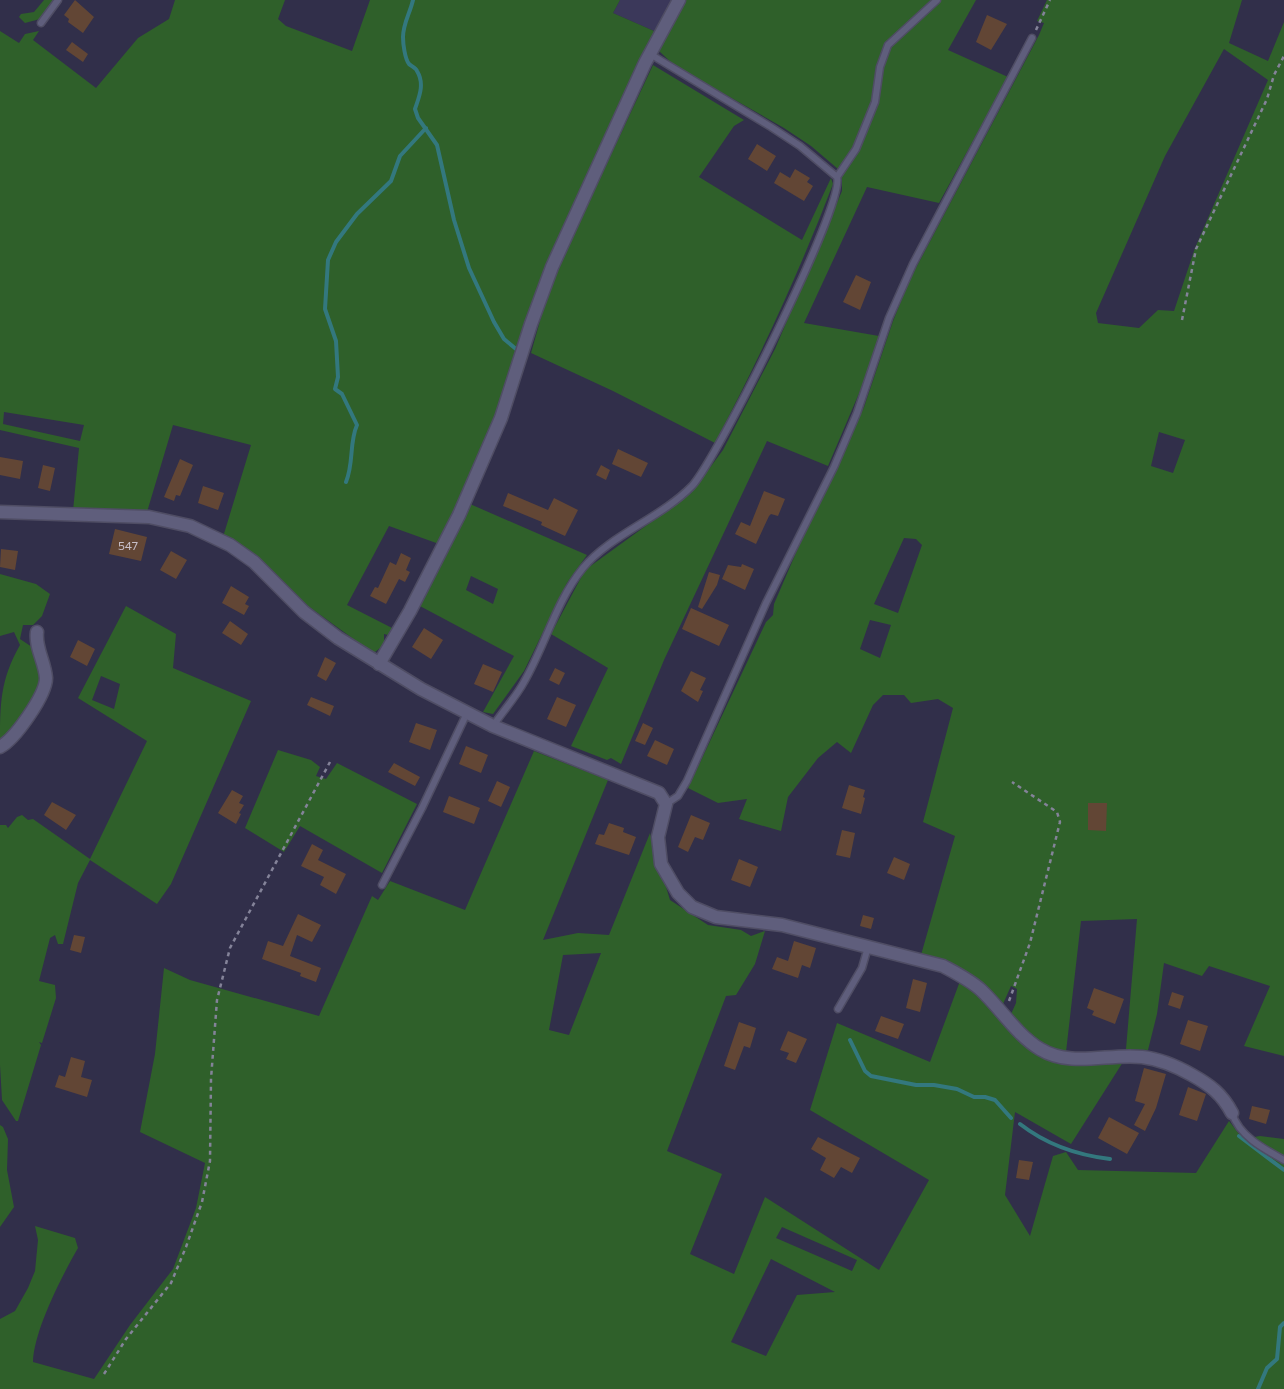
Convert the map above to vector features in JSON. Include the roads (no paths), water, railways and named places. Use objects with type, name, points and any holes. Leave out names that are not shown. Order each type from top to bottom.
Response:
[{"type":"street","points":[[379,664],[410,611],[473,485],[501,418],[552,266],[650,54],[679,0]]},
{"type":"street","points":[[0,512],[149,517],[190,526],[230,545],[254,562],[304,612],[338,638],[379,664],[467,714],[659,793],[666,804],[658,837],[661,864],[678,893],[692,907],[716,918],[782,926],[943,966],[964,977],[980,990],[1027,1039],[1052,1055],[1070,1058],[1142,1057],[1161,1061],[1209,1084],[1220,1093],[1232,1114]]},
{"type":"street","points":[[0,747],[7,744],[19,731],[42,692],[46,680],[36,640],[37,632]]},
{"type":"lane","points":[[41,23],[58,0]]},
{"type":"lane","points":[[494,726],[524,683],[566,595],[584,566],[603,550],[680,498],[702,475],[763,361],[825,226],[838,190],[837,177],[856,149],[875,102],[880,67],[888,45],[937,0]]},
{"type":"lane","points":[[666,804],[678,796],[687,781],[766,603],[834,466],[857,413],[889,318],[913,264],[1032,38]]},
{"type":"lane","points":[[650,54],[771,126],[800,146],[837,177]]},
{"type":"lane","points":[[382,885],[422,808],[467,714]]},
{"type":"lane","points":[[838,1009],[862,968],[868,947]]},
{"type":"lane","points":[[1232,1114],[1235,1124],[1245,1134],[1284,1160]]},
{"type":"waterway","points":[[413,0],[403,37],[404,51],[408,62],[416,70],[421,81],[415,109],[418,118],[437,145],[454,220],[469,268],[494,322],[504,339],[516,349]]},
{"type":"waterway","points":[[346,482],[357,425],[342,394],[335,389],[338,377],[336,341],[325,309],[328,260],[336,242],[357,214],[391,181],[400,156],[426,128]]},
{"type":"waterway","points":[[850,1040],[865,1071],[871,1076],[916,1085],[934,1085],[957,1089],[974,1097],[985,1097],[995,1100],[1011,1118]]},
{"type":"waterway","points":[[1020,1124],[1041,1138],[1062,1148],[1085,1155],[1110,1159]]},
{"type":"waterway","points":[[1239,1136],[1284,1170]]},
{"type":"waterway","points":[[1258,1389],[1267,1368],[1277,1359],[1280,1327],[1284,1323]]}]
